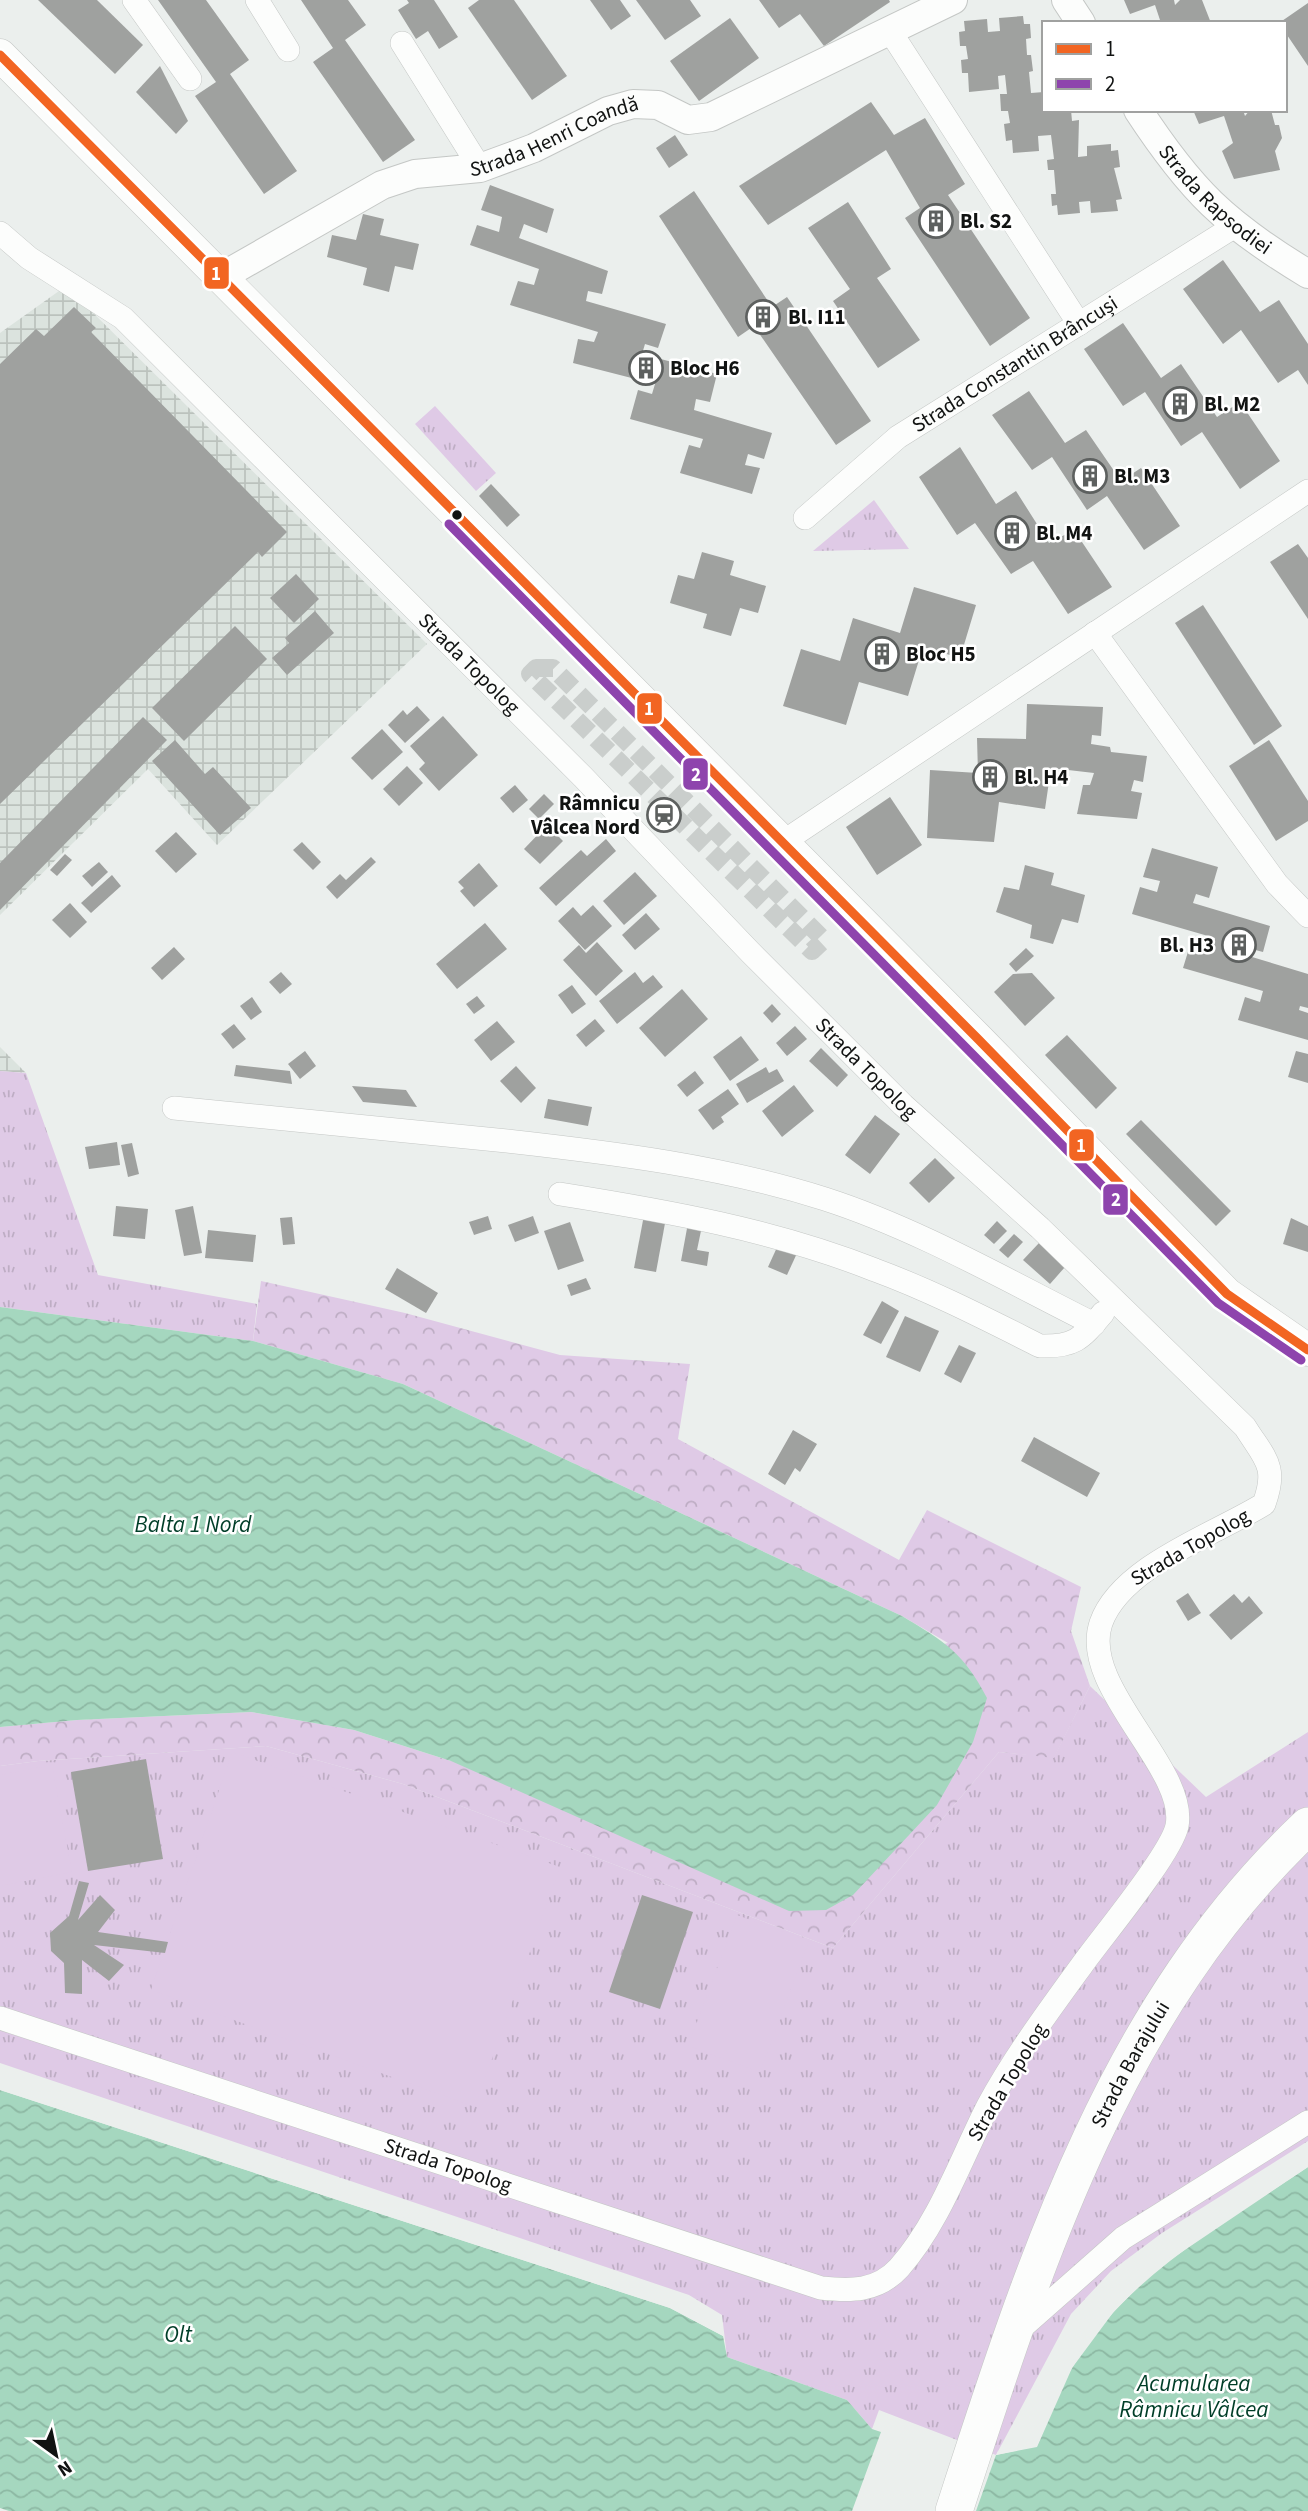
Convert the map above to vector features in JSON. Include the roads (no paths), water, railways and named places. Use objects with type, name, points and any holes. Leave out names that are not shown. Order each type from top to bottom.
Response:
[{"type":"highway","name":"Strada Barajului","points":[[954,2511],[1010,2338],[1069,2181],[1124,2066],[1157,2011],[1216,1926],[1248,1886],[1308,1826]]},
{"type":"main road","points":[[0,55],[783,842],[1227,1294],[1308,1350]]},
{"type":"street","points":[[134,0],[190,79]]},
{"type":"street","points":[[257,0],[288,50]]},
{"type":"street","name":"Strada Henri Coandă","points":[[221,277],[382,185],[415,174],[480,168],[534,148],[608,110],[633,104],[658,105],[688,120],[711,117],[890,31],[914,8],[953,0]]},
{"type":"street","points":[[1066,0],[1080,21]]},
{"type":"street","points":[[890,31],[1079,324]]},
{"type":"street","points":[[402,43],[480,168]]},
{"type":"street","name":"Strada Rapsodiei","points":[[1139,112],[1173,163],[1203,198],[1235,226],[1308,274]]},
{"type":"street","name":"Strada Constantin Brâncuși","points":[[805,518],[898,437],[1235,226]]},
{"type":"street","name":"Strada Topolog","points":[[0,233],[29,258],[123,318],[583,777],[750,952],[903,1105],[1040,1228],[1245,1427],[1270,1467],[1272,1483],[1264,1504],[1125,1585],[1101,1623],[1100,1652],[1105,1678],[1175,1799],[1177,1826],[1164,1853],[1063,1991],[989,2103],[923,2233],[898,2270],[870,2289],[821,2288],[0,2018]]},
{"type":"street","points":[[783,842],[1308,491]]},
{"type":"street","points":[[1095,633],[1278,884],[1308,916]]},
{"type":"street","points":[[174,1108],[355,1124],[642,1156],[738,1176],[825,1199],[925,1240],[1094,1324]]},
{"type":"street","points":[[560,1194],[686,1214],[784,1239],[875,1270],[1040,1346],[1064,1347],[1084,1335],[1114,1300]]},
{"type":"street","points":[[1010,2338],[1123,2238],[1308,2122]]},
{"type":"water","name":"Balta 1 Nord","points":[[0,1307],[253,1341],[403,1384],[917,1625],[961,1659],[987,1698],[973,1742],[937,1805],[853,1895],[826,1910],[789,1911],[451,1761],[354,1730],[251,1712],[77,1720],[0,1727]]},
{"type":"water","name":"Olt","points":[[0,2090],[670,2308],[723,2336],[727,2357],[847,2400],[872,2429],[881,2432],[852,2511],[9,2511],[0,2508]]},
{"type":"water","name":"Acumularea Râmnicu Vâlcea","points":[[1308,2167],[1308,2511],[976,2511],[996,2455],[1037,2446],[1072,2368],[1094,2335],[1120,2306],[1178,2255]]},
{"type":"tunnel","points":[[536,668],[553,668],[824,940],[812,951],[530,674],[536,668]]},
{"type":"place","name":"Bl. S2","points":[[936,221]]},
{"type":"place","name":"Bl. I11","points":[[763,317]]},
{"type":"place","name":"Bloc H6","points":[[646,368]]},
{"type":"place","name":"Bl. M2","points":[[1180,404]]},
{"type":"place","name":"Bl. M3","points":[[1090,476]]},
{"type":"place","name":"Bl. M4","points":[[1012,533]]},
{"type":"place","name":"Bloc H5","points":[[882,654]]},
{"type":"place","name":"Bl. H4","points":[[990,777]]},
{"type":"place","name":"Râmnicu Vâlcea Nord","points":[[664,815]]},
{"type":"place","name":"Bl. H3","points":[[1239,945]]}]
